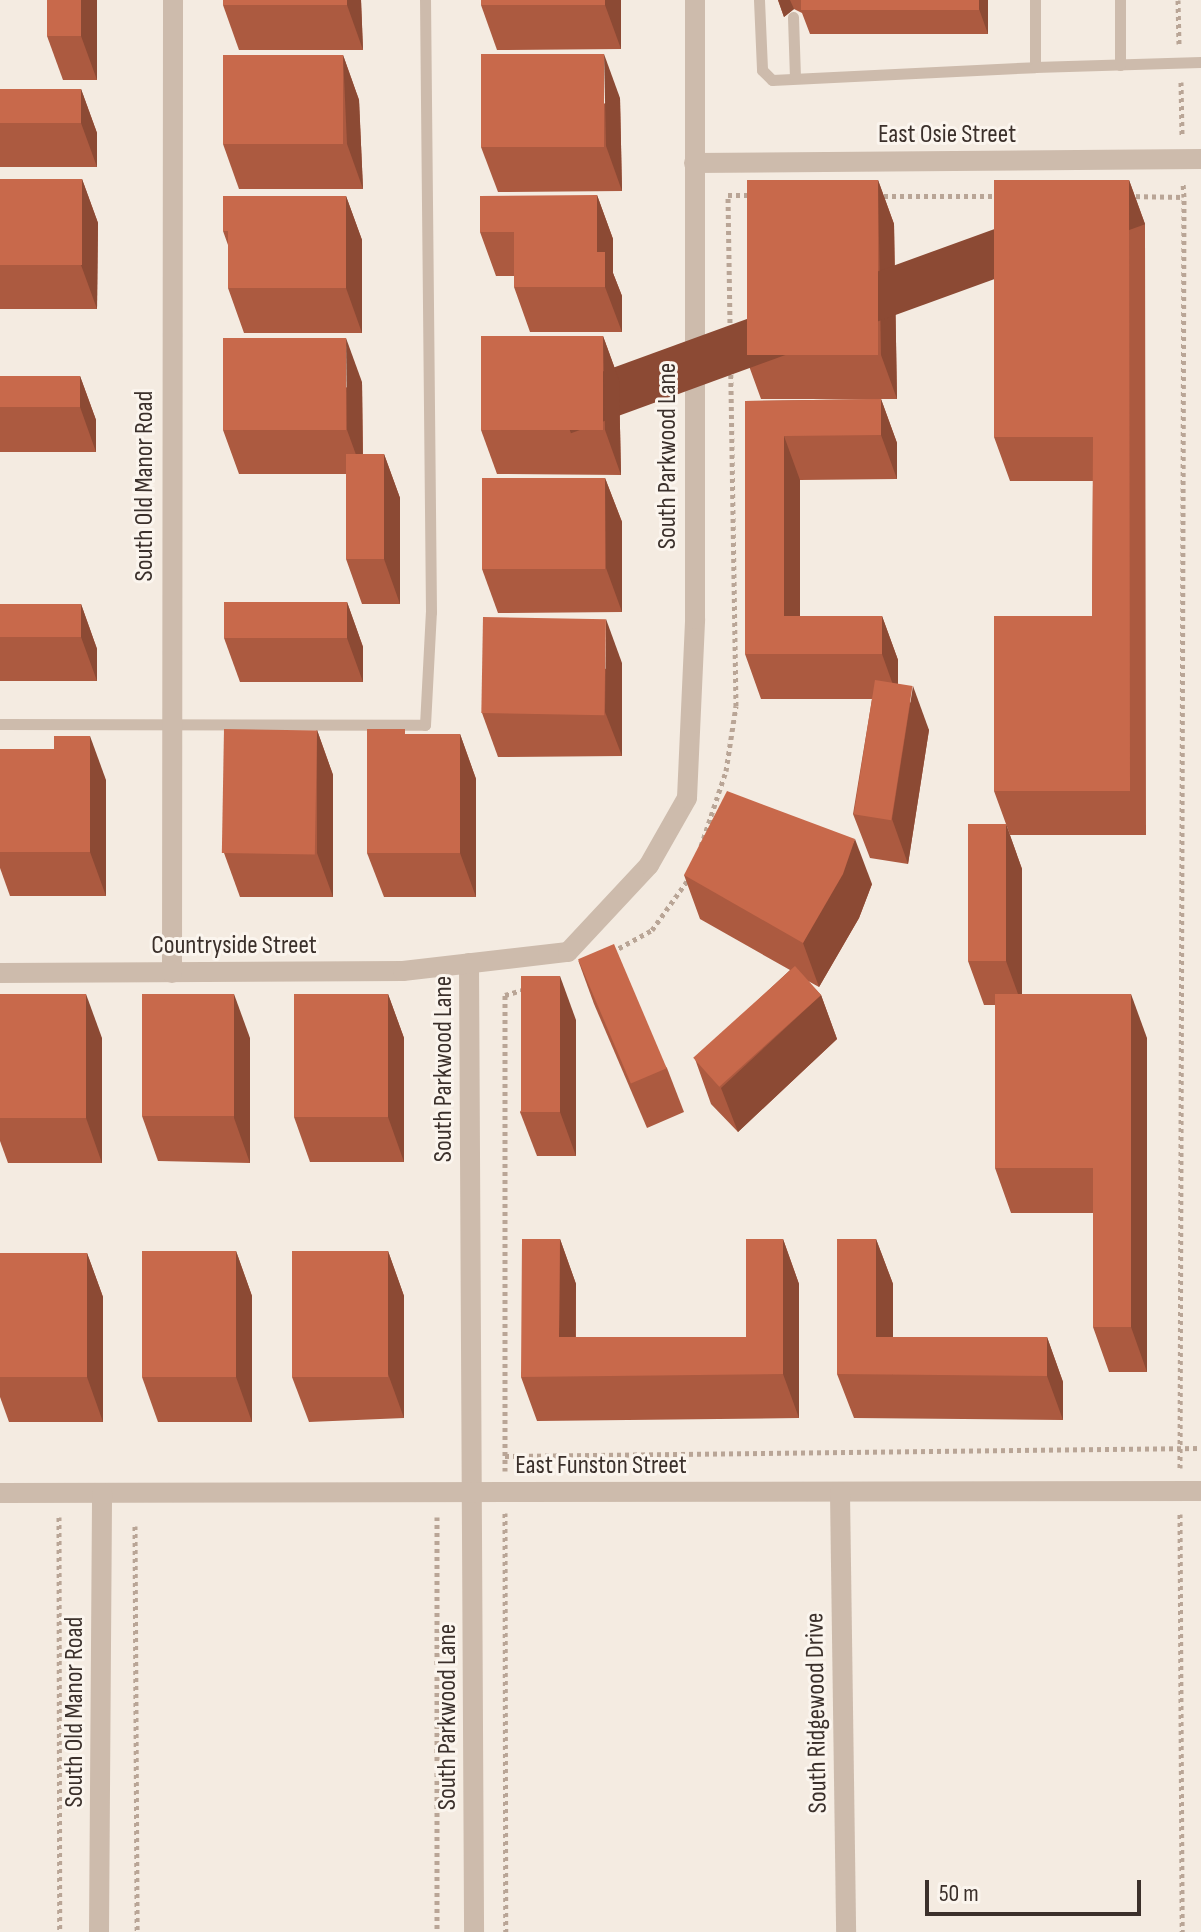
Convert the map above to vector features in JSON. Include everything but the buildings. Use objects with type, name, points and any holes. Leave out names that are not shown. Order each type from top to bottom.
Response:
[{"type":"street","name":"South Old Manor Road","points":[[172,973],[173,0]]},
{"type":"street","name":"South Parkwood Lane","points":[[474,1932],[469,963],[568,952],[649,865],[687,798],[695,619],[695,0]]},
{"type":"street","name":"East Osie Street","points":[[694,163],[1192,159]]},
{"type":"street","name":"Countryside Street","points":[[0,973],[403,971],[469,963]]},
{"type":"street","name":"East Funston Street","points":[[0,1493],[1201,1491]]},
{"type":"street","name":"South Old Manor Road","points":[[99,1932],[102,1493]]},
{"type":"street","name":"South Ridgewood Drive","points":[[840,1493],[846,1932]]},
{"type":"lane","points":[[0,724],[170,727],[425,725],[431,612],[425,0]]},
{"type":"lane","points":[[759,0],[763,77],[1201,62]]},
{"type":"lane","points":[[1035,0],[1035,67]]},
{"type":"lane","points":[[1120,0],[1120,65]]},
{"type":"lane","points":[[793,17],[795,78]]},
{"type":"path","points":[[1178,0],[1180,63],[1192,159],[1184,197],[1180,1448],[1182,1932]]},
{"type":"path","points":[[697,858],[726,771],[736,706],[728,195],[759,195]]},
{"type":"path","points":[[868,196],[1009,196]]},
{"type":"path","points":[[1120,196],[1184,197]]},
{"type":"path","points":[[608,954],[652,930],[694,872]]},
{"type":"path","points":[[506,1932],[505,995],[533,987]]},
{"type":"path","points":[[505,1456],[1201,1448]]},
{"type":"path","points":[[59,1517],[60,1932]]},
{"type":"path","points":[[437,1517],[437,1932]]},
{"type":"path","points":[[135,1526],[137,1932]]}]
